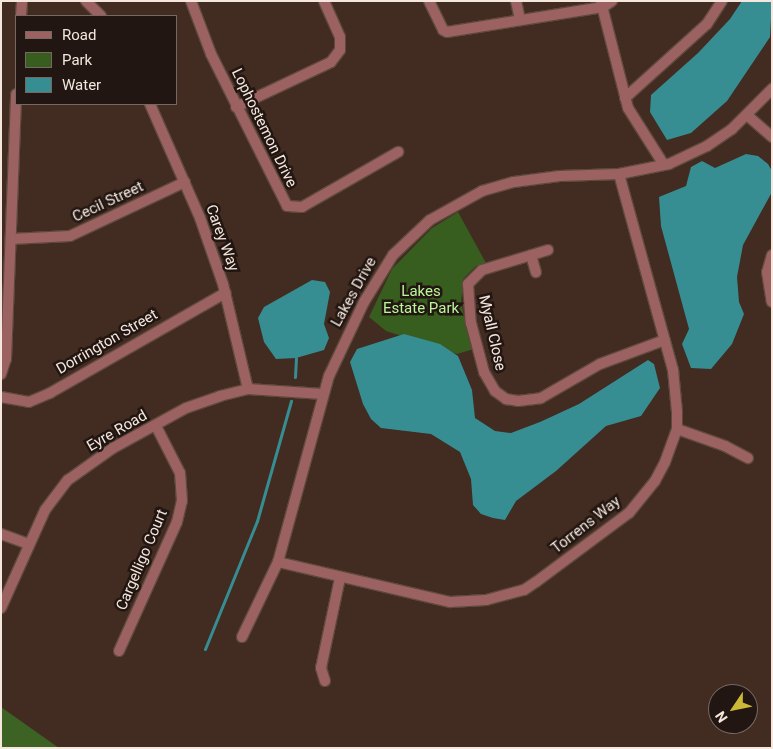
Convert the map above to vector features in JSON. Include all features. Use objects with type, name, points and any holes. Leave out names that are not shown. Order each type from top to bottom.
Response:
[{"type":"street","points":[[21,15],[22,1]]},
{"type":"street","points":[[86,1],[100,15]]},
{"type":"street","name":"Lophostemon Drive","points":[[191,1],[236,107],[282,200],[293,208],[302,207],[398,152]]},
{"type":"street","points":[[236,107],[331,62],[340,50],[340,37],[324,1]]},
{"type":"street","points":[[429,1],[443,30],[447,32],[605,3],[628,108],[664,165]]},
{"type":"street","points":[[516,1],[520,20]]},
{"type":"street","points":[[625,98],[707,24],[722,1]]},
{"type":"street","name":"Lakes Drive","points":[[242,637],[278,562],[323,394],[340,348],[378,276],[393,255],[430,220],[469,197],[514,182],[560,176],[619,174],[664,165],[707,146],[748,116],[772,89]]},
{"type":"street","points":[[1,374],[6,360],[15,105]]},
{"type":"street","name":"Carey Way","points":[[150,105],[184,182],[225,293],[248,389]]},
{"type":"street","points":[[748,116],[772,137]]},
{"type":"street","points":[[1,149],[13,149]]},
{"type":"street","name":"Torrens Way","points":[[278,562],[340,578],[459,603],[486,600],[524,590],[629,513],[655,481],[677,429],[676,390],[619,174]]},
{"type":"street","name":"Cecil Street","points":[[11,239],[70,236],[184,182]]},
{"type":"street","name":"Myall Close","points":[[548,250],[482,270],[468,284],[467,306],[484,372],[495,391],[506,399],[528,402],[541,398],[600,364],[664,340]]},
{"type":"street","points":[[531,255],[536,272]]},
{"type":"street","points":[[772,255],[767,272],[772,302]]},
{"type":"street","name":"Dorrington Street","points":[[1,397],[29,402],[50,393],[225,293]]},
{"type":"street","name":"Eyre Road","points":[[1,608],[46,510],[68,480],[113,448],[186,408],[248,389],[323,394]]},
{"type":"street","name":"Cargelligo Court","points":[[120,650],[177,522],[182,502],[180,473],[156,426]]},
{"type":"street","points":[[677,429],[725,446],[748,458]]},
{"type":"street","points":[[1,534],[29,544]]},
{"type":"street","points":[[325,681],[321,668],[340,578]]},
{"type":"green space","name":"Lakes Estate Park","points":[[458,212],[486,263],[476,266],[463,279],[461,304],[474,349],[457,354],[386,331],[369,317],[392,269],[432,228]]},
{"type":"green space","points":[[1,707],[59,748],[1,748]]},
{"type":"water","points":[[742,1],[772,1],[770,37],[727,101],[691,133],[667,140],[650,112],[651,95],[698,53],[730,19]]},
{"type":"water","points":[[746,154],[758,156],[768,164],[772,171],[772,192],[743,245],[737,277],[739,302],[744,314],[732,344],[711,369],[691,368],[682,344],[689,329],[661,226],[659,197],[686,186],[691,167],[702,161],[715,168]]},
{"type":"water","points":[[312,280],[325,282],[330,292],[324,324],[329,338],[324,350],[296,358],[276,359],[264,342],[258,318],[264,307]]},
{"type":"water","points":[[404,334],[440,344],[458,356],[472,390],[475,418],[495,431],[511,433],[579,404],[648,360],[654,364],[660,388],[641,416],[606,426],[556,471],[516,501],[505,520],[493,518],[481,514],[473,505],[471,479],[460,452],[431,434],[381,428],[371,419],[363,404],[350,362],[357,349]]},
{"type":"waterway","points":[[295,377],[296,358]]},
{"type":"waterway","points":[[205,649],[257,521],[291,401]]}]
